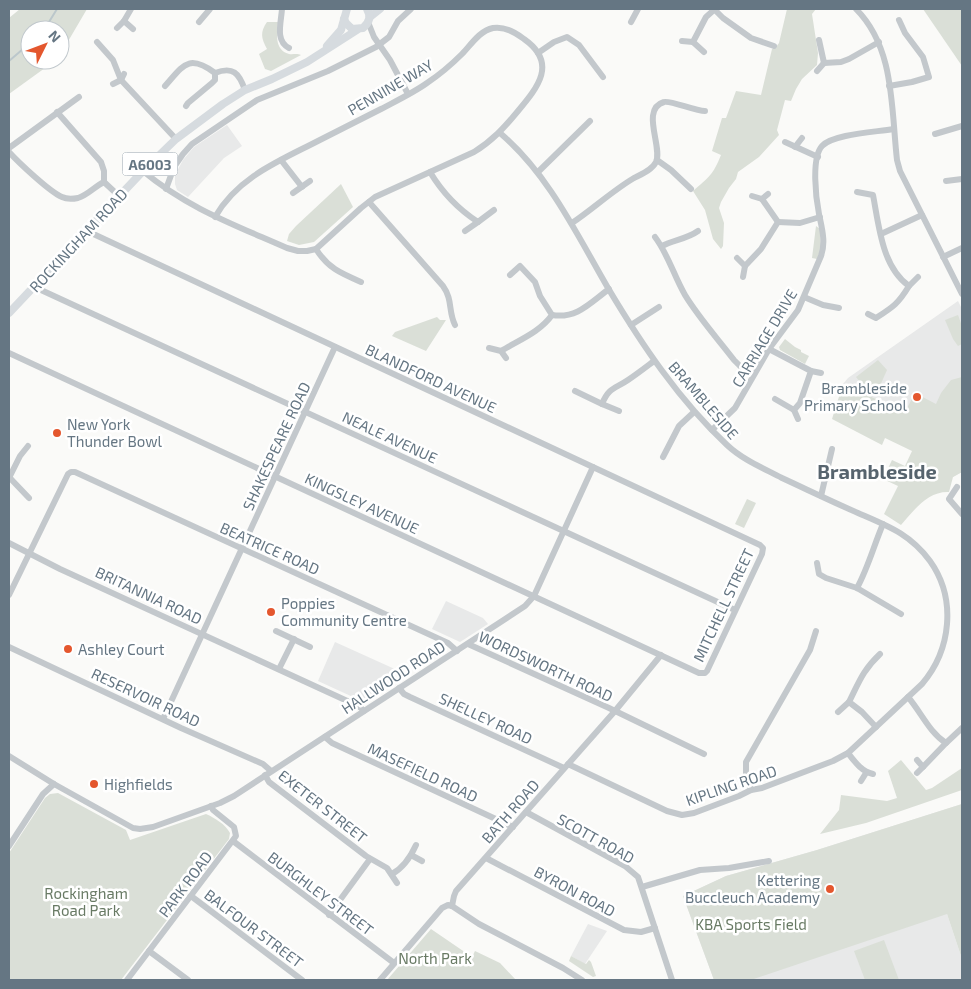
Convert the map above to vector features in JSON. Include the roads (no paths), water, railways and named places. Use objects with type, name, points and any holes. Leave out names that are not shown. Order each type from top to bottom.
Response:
[{"type":"main road","points":[[367,9],[369,20]]},
{"type":"main road","points":[[369,20],[380,9]]},
{"type":"main road","points":[[345,12],[348,26],[358,29]]},
{"type":"main road","name":"ROCKINGHAM ROAD","points":[[321,54],[339,33],[345,12]]},
{"type":"main road","name":"ROCKINGHAM ROAD","points":[[9,313],[119,196],[176,139],[215,109],[245,90],[272,79],[321,54],[369,20]]},
{"type":"street","points":[[117,28],[124,21],[130,9]]},
{"type":"street","points":[[200,22],[210,9]]},
{"type":"street","points":[[282,9],[280,40],[283,45],[289,48]]},
{"type":"street","points":[[166,189],[171,174],[182,154],[192,144],[257,100],[328,71],[380,45],[389,36],[398,21],[411,9]]},
{"type":"street","points":[[630,22],[638,9]]},
{"type":"street","points":[[693,42],[706,17],[714,9],[722,18],[751,38],[774,46]]},
{"type":"street","points":[[856,9],[870,24],[879,42],[886,64],[897,160],[900,171],[962,294]]},
{"type":"street","points":[[369,20],[374,37],[408,94]]},
{"type":"street","points":[[889,86],[929,77],[923,57],[905,33],[899,20]]},
{"type":"street","points":[[124,21],[133,29]]},
{"type":"street","name":"PENNINE WAY","points":[[215,217],[224,202],[234,191],[257,173],[427,84],[463,53],[476,38],[491,28],[509,29],[533,46],[538,53]]},
{"type":"street","points":[[358,29],[374,37]]},
{"type":"street","points":[[143,171],[187,203],[215,217],[298,251],[307,251],[316,249],[369,202],[487,144],[500,133],[536,89],[541,78],[542,67],[538,53],[554,42],[568,37],[579,45],[603,77]]},
{"type":"street","points":[[819,40],[824,63]]},
{"type":"street","points":[[682,41],[693,42],[704,52]]},
{"type":"street","points":[[97,42],[113,60],[122,77],[176,139]]},
{"type":"street","points":[[817,71],[824,63],[841,62],[849,59],[879,42]]},
{"type":"street","points":[[165,86],[184,65],[194,62],[215,73],[229,70],[235,72],[245,90]]},
{"type":"street","points":[[186,106],[212,84],[215,73]]},
{"type":"street","points":[[113,84],[122,77]]},
{"type":"street","points":[[9,148],[79,97]]},
{"type":"street","points":[[572,224],[618,188],[650,169],[656,160],[657,150],[651,122],[656,108],[663,102],[670,102],[695,111],[705,111]]},
{"type":"street","points":[[57,112],[101,162],[104,171],[104,182],[119,196]]},
{"type":"street","points":[[578,122],[584,128]]},
{"type":"street","points":[[538,172],[590,122]]},
{"type":"street","points":[[935,134],[962,126]]},
{"type":"street","points":[[785,142],[818,157],[822,146],[836,138],[894,129]]},
{"type":"street","name":"BRAMBLESIDE","points":[[500,133],[525,156],[538,172],[572,224],[630,325],[654,361],[694,412],[731,449],[745,459],[821,496],[898,530],[912,540],[920,549],[937,574],[945,597],[948,626],[941,652],[931,673],[848,753]]},
{"type":"street","points":[[795,148],[802,138]]},
{"type":"street","points":[[9,152],[24,167],[62,197],[75,198],[87,195],[104,182]]},
{"type":"street","name":"CARRIAGE DRIVE","points":[[712,430],[735,408],[769,349],[798,310],[824,249],[815,187],[818,157]]},
{"type":"street","points":[[281,160],[302,186]]},
{"type":"street","points":[[656,160],[671,170],[691,188]]},
{"type":"street","points":[[430,172],[444,192],[478,222]]},
{"type":"street","points":[[946,181],[962,179]]},
{"type":"street","points":[[292,193],[310,181]]},
{"type":"street","points":[[614,182],[618,188]]},
{"type":"street","points":[[877,188],[873,195],[890,265],[902,281],[909,286]]},
{"type":"street","points":[[857,192],[873,195]]},
{"type":"street","points":[[762,199],[768,194]]},
{"type":"street","points":[[752,196],[762,199],[778,222]]},
{"type":"street","points":[[369,202],[443,286],[450,299],[451,314],[455,325]]},
{"type":"street","points":[[465,231],[494,210]]},
{"type":"street","points":[[881,234],[922,215]]},
{"type":"street","points":[[778,222],[800,223],[820,217]]},
{"type":"street","points":[[743,277],[745,266],[761,249],[778,222]]},
{"type":"street","name":"BLANDFORD AVENUE","points":[[87,231],[756,542],[763,548]]},
{"type":"street","points":[[662,246],[698,231]]},
{"type":"street","points":[[655,237],[662,246],[687,298],[734,360],[741,367],[754,374]]},
{"type":"street","points":[[943,257],[962,248]]},
{"type":"street","points":[[316,249],[330,267],[361,282]]},
{"type":"street","points":[[737,258],[745,266]]},
{"type":"street","points":[[510,275],[521,264],[535,282],[540,296],[552,315]]},
{"type":"street","points":[[868,314],[876,318],[900,302],[909,286],[918,277]]},
{"type":"street","name":"NEALE AVENUE","points":[[35,286],[735,610]]},
{"type":"street","points":[[552,315],[569,316],[578,312],[609,289]]},
{"type":"street","points":[[804,297],[824,305],[839,308]]},
{"type":"street","points":[[630,325],[659,307]]},
{"type":"street","points":[[501,351],[539,329],[552,315]]},
{"type":"street","name":"SHAKESPEARE ROAD","points":[[163,719],[335,347]]},
{"type":"street","points":[[489,348],[501,351],[506,358]]},
{"type":"street","points":[[769,349],[821,373]]},
{"type":"street","name":"KINGSLEY AVENUE","points":[[9,353],[661,655],[705,673]]},
{"type":"street","points":[[602,404],[609,391],[628,381],[654,361]]},
{"type":"street","points":[[794,410],[800,403],[811,370]]},
{"type":"street","points":[[575,391],[619,412]]},
{"type":"street","points":[[775,399],[794,410],[798,419]]},
{"type":"street","points":[[663,457],[679,426],[694,412]]},
{"type":"street","points":[[28,446],[20,456],[9,477],[29,498]]},
{"type":"street","points":[[821,496],[832,449]]},
{"type":"street","name":"HALLWOOD ROAD","points":[[54,784],[133,828],[140,829],[211,806],[234,796],[525,606],[534,596],[593,467]]},
{"type":"street","name":"BEATRICE ROAD","points":[[29,554],[68,474],[75,472],[448,643],[457,651]]},
{"type":"street","points":[[957,487],[947,498],[962,514]]},
{"type":"street","points":[[857,588],[867,568],[871,552],[883,524]]},
{"type":"street","name":"BRITANNIA ROAD","points":[[9,543],[29,554],[279,669],[364,711]]},
{"type":"street","name":"MITCHELL STREET","points":[[705,673],[762,554],[763,548]]},
{"type":"street","points":[[9,595],[29,554]]},
{"type":"street","points":[[817,563],[819,574],[857,588],[901,614]]},
{"type":"street","points":[[276,631],[310,647]]},
{"type":"street","points":[[751,790],[746,772],[746,762],[810,650],[816,631]]},
{"type":"street","points":[[279,669],[294,639]]},
{"type":"street","name":"WORDSWORTH ROAD","points":[[468,644],[704,754]]},
{"type":"street","name":"RESERVOIR ROAD","points":[[9,647],[263,764],[271,771]]},
{"type":"street","points":[[838,712],[849,702],[868,665],[880,654]]},
{"type":"street","name":"BATH ROAD","points":[[452,906],[456,891],[615,711],[661,655]]},
{"type":"street","name":"SHELLEY ROAD","points":[[399,688],[410,697],[566,766]]},
{"type":"street","points":[[908,697],[938,737],[946,742]]},
{"type":"street","points":[[849,702],[876,727]]},
{"type":"street","points":[[917,773],[962,728]]},
{"type":"street","name":"MASEFIELD ROAD","points":[[325,736],[332,743],[513,827]]},
{"type":"street","points":[[848,753],[869,774],[861,781]]},
{"type":"street","name":"KIPLING ROAD","points":[[566,766],[666,811],[682,815],[694,813],[751,790],[762,788],[833,761],[848,753]]},
{"type":"street","points":[[9,756],[54,784],[43,794],[9,846]]},
{"type":"street","points":[[917,760],[924,767]]},
{"type":"street","name":"EXETER STREET","points":[[264,776],[269,782],[368,857],[380,863],[392,874]]},
{"type":"street","points":[[211,806],[213,810],[234,827],[236,836],[233,842]]},
{"type":"street","name":"SCOTT ROAD","points":[[526,812],[624,866],[638,877],[672,980]]},
{"type":"street","name":"PARK ROAD","points":[[127,980],[233,842]]},
{"type":"street","name":"BURGHLEY STREET","points":[[233,842],[394,963]]},
{"type":"street","points":[[397,883],[392,874],[411,855],[416,845]]},
{"type":"street","points":[[411,855],[422,861]]},
{"type":"street","points":[[329,915],[368,857]]},
{"type":"street","name":"BYRON ROAD","points":[[486,858],[624,930],[641,932],[655,928]]},
{"type":"street","points":[[642,887],[700,870],[729,868],[770,861]]},
{"type":"street","name":"BALFOUR STREET","points":[[191,896],[302,980]]},
{"type":"street","points":[[380,980],[442,908],[452,906],[479,924],[582,980]]},
{"type":"street","points":[[149,951],[188,980]]},
{"type":"waterway","points":[[50,20],[57,9]]},
{"type":"waterway","points":[[9,61],[20,52]]},
{"type":"place","name":"Brambleside Primary School","points":[[917,397]]},
{"type":"place","name":"New York Thunder Bowl","points":[[57,433]]},
{"type":"place","name":"Poppies Community Centre","points":[[271,612]]},
{"type":"place","name":"Ashley Court","points":[[68,649]]},
{"type":"place","name":"Highfields","points":[[94,784]]},
{"type":"place","name":"Kettering Buccleuch Academy","points":[[830,889]]},
{"type":"district","name":"Brambleside","points":[[877,471]]},
{"type":"park label","name":"Rockingham Road Park","points":[[86,902]]},
{"type":"park label","name":"KBA Sports Field","points":[[751,924]]},
{"type":"park label","name":"North Park","points":[[435,958]]}]
